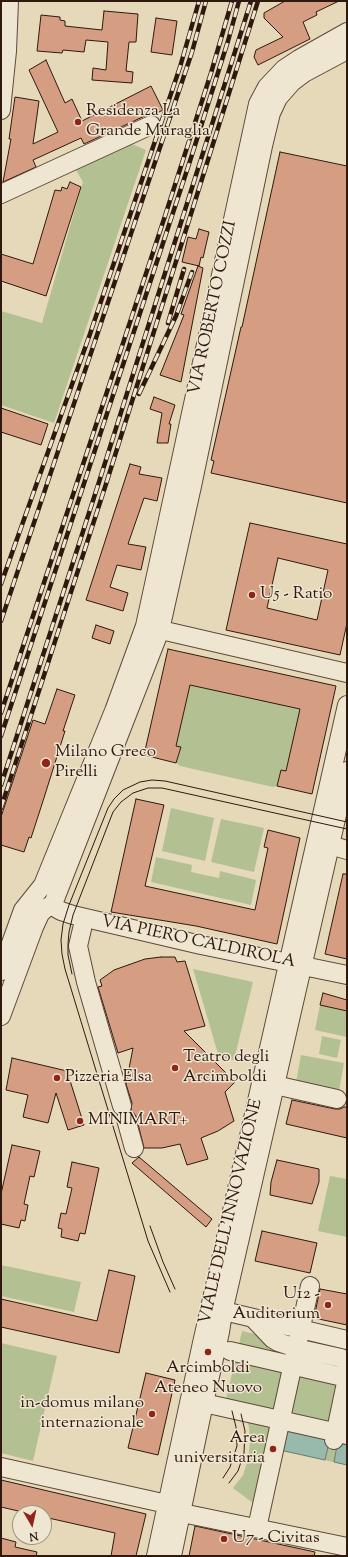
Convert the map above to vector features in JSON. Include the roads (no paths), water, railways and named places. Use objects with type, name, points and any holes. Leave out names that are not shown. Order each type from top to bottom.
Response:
[{"type":"street","points":[[1,110],[7,51],[9,1]]},
{"type":"street","name":"VIA ROBERTO COZZI","points":[[153,628],[258,104],[267,87],[284,69],[299,58],[347,32]]},
{"type":"street","name":"VIA ROBERTO COZZI","points":[[153,628],[192,486],[261,154],[271,113],[278,98],[292,82],[304,73],[347,50]]},
{"type":"street","points":[[1,194],[151,125]]},
{"type":"street","points":[[153,628],[347,674]]},
{"type":"street","points":[[1,1016],[34,927],[40,914],[52,904],[153,628]]},
{"type":"street","points":[[1,971],[23,910],[43,885],[114,711],[153,628]]},
{"type":"street","name":"VIALE DELL'INNOVAZIONE","points":[[172,1556],[174,1509],[184,1494],[220,1332],[217,1310],[275,1086],[296,965],[347,705]]},
{"type":"street","name":"VIALE DELL'INNOVAZIONE","points":[[156,1556],[174,1509],[217,1310],[296,965],[338,847],[347,771]]},
{"type":"street","name":"VIA PIERO CALDIROLA","points":[[52,904],[61,911],[73,915],[347,975]]},
{"type":"street","points":[[82,928],[78,946],[86,982],[134,1148]]},
{"type":"street","points":[[275,1086],[337,1099]]},
{"type":"street","points":[[257,1528],[280,1420],[299,1358],[301,1330],[310,1286]]},
{"type":"street","points":[[217,1310],[347,1340]]},
{"type":"street","points":[[204,1403],[280,1420],[339,1436],[347,1378],[299,1358],[273,1339],[253,1318]]},
{"type":"street","points":[[230,1351],[346,1362]]},
{"type":"street","points":[[1,1467],[174,1509],[347,1547]]},
{"type":"tram line","points":[[170,1292],[148,1241],[65,969],[61,940],[63,924],[69,905],[108,808],[123,790],[140,782],[152,780],[165,781],[347,822]]},
{"type":"tram line","points":[[72,974],[68,955],[68,944],[73,915],[113,812],[121,802],[133,793],[148,788],[162,788],[347,829]]},
{"type":"tram line","points":[[150,1226],[175,1289]]},
{"type":"tram line","points":[[223,1478],[230,1467],[237,1446],[236,1427],[232,1411]]},
{"type":"tram line","points":[[229,1483],[238,1471],[244,1453],[245,1431],[241,1414]]},
{"type":"railway","points":[[1,584],[90,334],[180,67],[199,1]]},
{"type":"railway","points":[[1,621],[192,52],[206,1]]},
{"type":"railway","points":[[1,713],[165,216],[211,73],[232,1]]},
{"type":"railway","points":[[1,736],[190,161],[239,1]]},
{"type":"railway","points":[[1,785],[99,482],[251,1]]},
{"type":"railway","points":[[1,808],[106,484],[258,1]]},
{"type":"railway","points":[[168,323],[184,269]]},
{"type":"railway","points":[[139,394],[176,316],[192,272]]},
{"type":"place","name":"Residenza La Grande Muraglia","points":[[78,122]]},
{"type":"place","name":"U5 - Ratio","points":[[252,595]]},
{"type":"place","name":"Milano Greco Pirelli","points":[[46,763]]},
{"type":"place","name":"Teatro degli Arcimboldi","points":[[175,1068]]},
{"type":"place","name":"Pizzeria Elsa","points":[[57,1078]]},
{"type":"place","name":"MINIMART+","points":[[80,1121]]},
{"type":"place","name":"U12 - Auditorium","points":[[328,1305]]},
{"type":"place","name":"Arcimboldi Ateneo Nuovo","points":[[208,1352]]},
{"type":"place","name":"in-domus milano internazionale","points":[[152,1414]]},
{"type":"place","name":"Area universitaria","points":[[273,1449]]},
{"type":"place","name":"U7 - Civitas","points":[[224,1539]]}]
